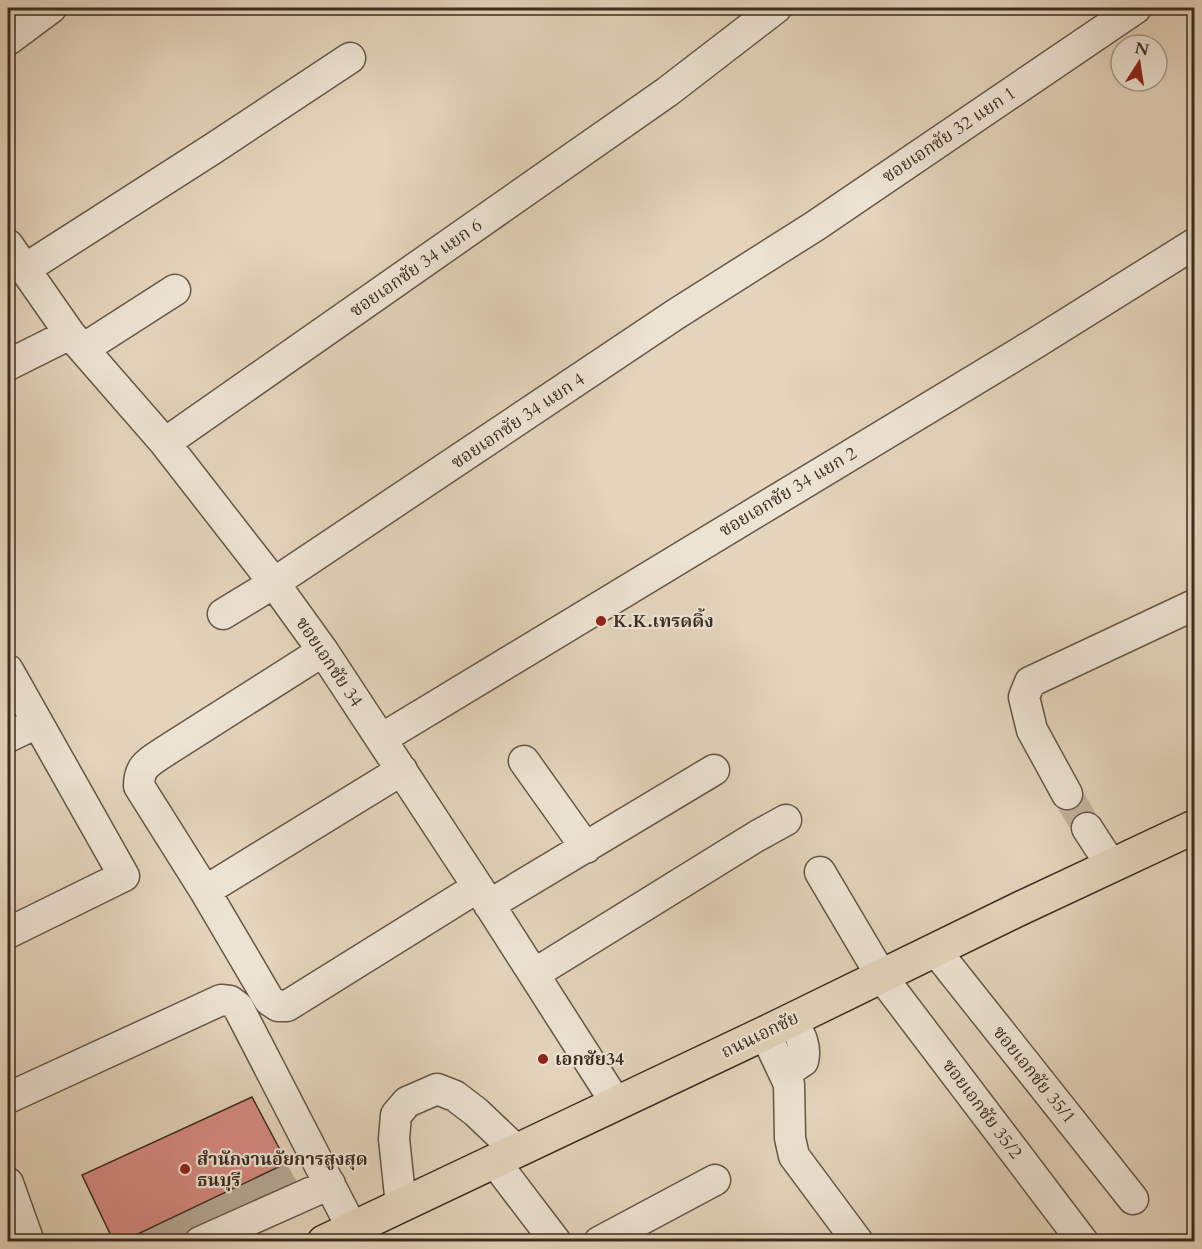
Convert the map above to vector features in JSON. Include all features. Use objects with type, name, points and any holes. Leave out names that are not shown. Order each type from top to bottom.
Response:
[{"type":"main road","name":"ถนนเอกชัย","points":[[338,1235],[936,951],[1111,865],[1192,833]]},
{"type":"street","points":[[8,40],[51,8]]},
{"type":"street","name":"ซอยเอกชัย 34 แยก 6","points":[[165,443],[667,92],[776,8]]},
{"type":"street","name":"ซอยเอกชัย 32 แยก 1","points":[[762,260],[1136,8]]},
{"type":"street","points":[[25,269],[350,58]]},
{"type":"street","name":"ซอยเอกชัย 34 แยก 2","points":[[381,739],[1034,344],[1194,244]]},
{"type":"street","name":"ซอยเอกชัย 34","points":[[8,245],[77,341],[165,443],[323,651],[484,896],[616,1103]]},
{"type":"street","name":"ซอยเอกชัย 34 แยก 4","points":[[223,614],[274,584],[676,314],[762,260]]},
{"type":"street","points":[[8,365],[77,341],[175,290]]},
{"type":"street","points":[[1067,794],[1032,730],[1024,697],[1030,682],[1194,605]]},
{"type":"street","points":[[323,651],[164,752],[147,764],[139,774],[139,786],[205,891],[269,1000],[278,1006],[287,1006],[484,896],[586,848],[714,770]]},
{"type":"street","points":[[8,670],[124,876],[8,933]]},
{"type":"street","points":[[8,737],[37,723]]},
{"type":"street","points":[[524,761],[586,848]]},
{"type":"street","points":[[205,891],[402,770]]},
{"type":"street","points":[[534,974],[786,820]]},
{"type":"street","points":[[1087,828],[1111,865]]},
{"type":"street","name":"ซอยเอกชัย 35/2","points":[[819,872],[882,976],[1083,1242]]},
{"type":"street","name":"ซอยเอกชัย 35/1","points":[[936,951],[1133,1199]]},
{"type":"street","points":[[8,1098],[221,999],[230,1001],[238,1007],[330,1184],[338,1235]]},
{"type":"street","points":[[778,1026],[784,1073],[789,1084],[790,1138],[794,1156],[858,1242]]},
{"type":"street","points":[[401,1205],[394,1139],[396,1115],[407,1102],[436,1089],[455,1096],[476,1112],[506,1156],[556,1242]]},
{"type":"street","points":[[599,1242],[715,1180]]},
{"type":"street","points":[[8,1183],[29,1242]]},
{"type":"street","points":[[200,1242],[330,1184]]},
{"type":"building","name":"สำนักงานอัยการสูงสุด ธนบุรี","points":[[252,1097],[287,1163],[121,1242],[114,1242],[82,1175]]},
{"type":"tunnel","points":[[1067,794],[1087,828]]},
{"type":"place","name":"K.K.เทรดดิ้ง","points":[[601,621]]},
{"type":"place","name":"เอกชัย34","points":[[543,1059]]},
{"type":"place","name":"สำนักงานอัยการสูงสุด ธนบุรี","points":[[185,1169]]}]
